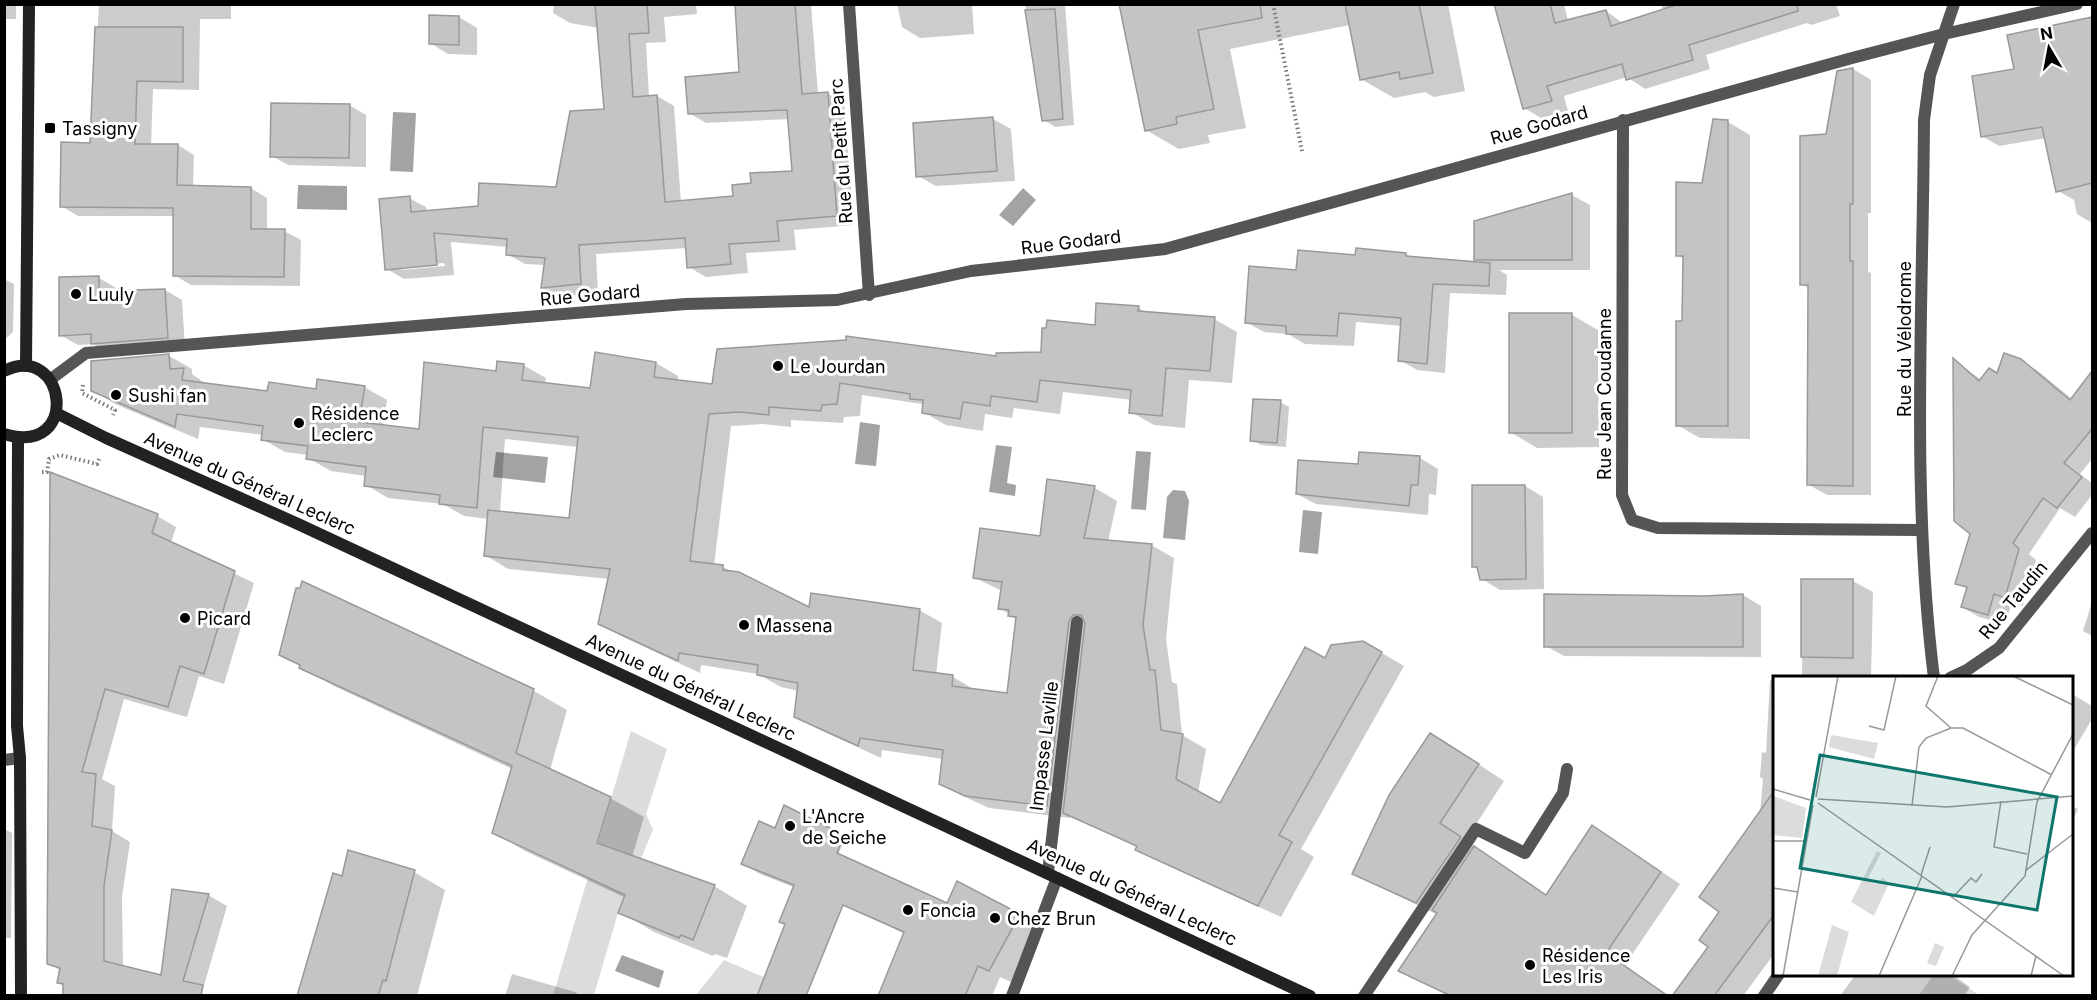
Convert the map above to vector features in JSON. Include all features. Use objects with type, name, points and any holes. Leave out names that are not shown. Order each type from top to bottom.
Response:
[{"type":"main road","points":[[26,366],[30,4]]},
{"type":"main road","points":[[4,371],[12,367],[26,366],[40,370],[51,380],[57,392],[56,413],[44,431],[32,437],[18,438],[4,434]]},
{"type":"main road","name":"Avenue du Général Leclerc","points":[[56,413],[106,438],[278,514],[1310,996]]},
{"type":"main road","points":[[18,438],[17,726],[20,758],[21,996]]},
{"type":"street","name":"Rue du Petit Parc","points":[[849,4],[868,295]]},
{"type":"street","name":"Rue du Vélodrome","points":[[1934,676],[1924,599],[1921,530],[1924,120],[1930,75],[1953,4]]},
{"type":"street","name":"Rue Godard","points":[[51,380],[86,353],[686,304],[837,300],[971,271],[1165,249],[1623,120],[1944,34],[2077,4]]},
{"type":"street","name":"Rue Jean Coudanne","points":[[1623,120],[1622,495],[1632,520],[1658,528],[1921,530]]},
{"type":"street","name":"Rue Taudin","points":[[1954,676],[1968,670],[1999,648],[2092,533]]},
{"type":"street","name":"Impasse Laville","points":[[1012,996],[1052,876],[1077,622]]},
{"type":"street","points":[[4,760],[20,758]]},
{"type":"street","points":[[1364,996],[1476,829],[1525,853],[1563,793],[1567,769]]},
{"type":"street","points":[[1764,996],[1778,976]]},
{"type":"path","points":[[1273,4],[1302,151]]},
{"type":"shaded area","points":[[393,112],[416,113],[413,172],[390,171]]},
{"type":"shaded area","points":[[298,185],[347,186],[347,210],[297,209]]},
{"type":"shaded area","points":[[1023,188],[1036,200],[1013,226],[999,215]]},
{"type":"shaded area","points":[[860,422],[880,425],[876,466],[855,464]]},
{"type":"shaded area","points":[[996,445],[1012,447],[1007,483],[1016,485],[1015,496],[989,492]]},
{"type":"shaded area","points":[[1136,451],[1151,452],[1146,510],[1131,509]]},
{"type":"shaded area","points":[[496,452],[548,457],[545,483],[493,477]]},
{"type":"shaded area","points":[[1173,490],[1185,491],[1189,501],[1185,540],[1163,538],[1167,497]]},
{"type":"shaded area","points":[[1303,510],[1322,512],[1318,554],[1299,552]]},
{"type":"shaded area","points":[[631,731],[667,749],[646,814],[653,830],[618,913],[594,995],[553,996]]},
{"type":"shaded area","points":[[622,955],[664,971],[659,988],[615,971]]},
{"type":"shaded area","points":[[724,960],[787,987],[784,995],[695,996]]},
{"type":"shaded area","points":[[1933,976],[1950,976],[1979,995],[1919,995]]},
{"type":"building","points":[[595,4],[647,4],[649,33],[629,34],[633,97],[657,95],[665,202],[733,196],[732,185],[751,183],[750,173],[792,171],[787,110],[688,114],[685,77],[739,72],[735,4],[795,4],[802,94],[828,92],[837,216],[777,221],[779,241],[729,244],[731,264],[687,268],[685,238],[579,245],[581,284],[541,288],[545,258],[506,255],[507,239],[434,233],[437,265],[385,270],[379,199],[410,196],[411,212],[478,206],[479,183],[556,187],[570,111],[604,109]]},
{"type":"building","points":[[1119,4],[1260,4],[1262,18],[1198,30],[1214,109],[1176,117],[1177,124],[1145,131]]},
{"type":"building","points":[[1345,4],[1419,4],[1433,73],[1400,79],[1399,72],[1360,80]]},
{"type":"building","points":[[1494,4],[1550,4],[1555,23],[1606,10],[1611,26],[1679,4],[1797,4],[1798,11],[1689,45],[1693,60],[1626,80],[1622,64],[1547,86],[1552,101],[1523,109]]},
{"type":"building","points":[[1055,9],[1063,119],[1042,121],[1025,10]]},
{"type":"building","points":[[429,15],[459,16],[459,45],[429,44]]},
{"type":"building","points":[[2092,17],[2092,183],[2056,192],[2042,127],[1981,137],[1972,76],[2014,69],[2007,35]]},
{"type":"building","points":[[95,27],[183,27],[183,82],[137,81],[135,144],[178,144],[177,185],[251,187],[251,229],[285,229],[284,277],[173,276],[173,208],[60,207],[61,142],[90,143]]},
{"type":"building","points":[[1853,68],[1853,204],[1850,204],[1850,261],[1853,261],[1853,486],[1807,485],[1808,285],[1800,285],[1800,136],[1826,134],[1837,71]]},
{"type":"building","points":[[271,103],[350,104],[349,158],[270,157]]},
{"type":"building","points":[[993,117],[997,171],[916,177],[913,123]]},
{"type":"building","points":[[1713,119],[1728,120],[1728,426],[1676,426],[1676,321],[1682,321],[1683,256],[1676,256],[1676,182],[1702,183]]},
{"type":"building","points":[[1572,193],[1572,260],[1474,260],[1474,221]]},
{"type":"building","points":[[1356,248],[1406,253],[1406,256],[1490,263],[1489,286],[1433,284],[1427,364],[1398,361],[1401,318],[1339,313],[1337,336],[1286,334],[1286,326],[1245,323],[1249,266],[1296,270],[1298,250],[1355,255]]},
{"type":"building","points":[[99,276],[99,291],[165,289],[168,338],[91,344],[91,334],[59,336],[59,277]]},
{"type":"building","points":[[1096,303],[1139,306],[1138,311],[1215,317],[1210,371],[1166,368],[1162,416],[1129,413],[1131,390],[1040,380],[1037,402],[991,396],[990,406],[963,402],[960,419],[922,413],[923,400],[910,399],[910,394],[840,383],[837,404],[822,405],[821,411],[769,407],[769,415],[739,412],[709,414],[690,561],[723,565],[723,570],[739,572],[809,607],[811,593],[920,609],[913,670],[953,675],[952,686],[1007,693],[1016,617],[1008,616],[1009,610],[998,609],[1002,582],[973,578],[980,528],[1040,536],[1047,479],[1095,486],[1084,538],[1152,544],[1143,625],[1150,670],[1155,670],[1161,730],[1183,734],[1176,779],[1220,803],[1305,647],[1325,658],[1331,645],[1363,641],[1382,652],[1279,835],[1292,842],[1258,906],[1135,850],[1137,846],[1063,813],[1085,623],[1081,615],[1073,615],[1069,621],[1047,806],[965,796],[939,784],[943,750],[860,738],[858,746],[794,717],[798,683],[757,675],[758,665],[679,653],[678,661],[598,624],[610,569],[484,556],[488,510],[569,518],[578,437],[483,427],[477,508],[439,504],[440,495],[364,486],[366,467],[306,459],[308,446],[261,440],[263,426],[177,414],[175,427],[91,391],[91,361],[169,354],[170,369],[184,368],[182,380],[267,391],[269,382],[316,389],[317,379],[365,386],[359,422],[419,429],[424,362],[496,371],[497,361],[524,364],[522,380],[590,388],[595,352],[656,362],[654,377],[712,384],[717,349],[846,340],[846,336],[996,356],[996,353],[1041,352],[1042,328],[1046,328],[1047,320],[1095,325]]},
{"type":"building","points":[[1509,313],[1572,313],[1572,433],[1509,433]]},
{"type":"building","points":[[2004,353],[2021,359],[2070,400],[2092,371],[2092,429],[2064,463],[2082,477],[2057,508],[2043,498],[2013,543],[2019,549],[2005,598],[1994,594],[1988,615],[1961,607],[1967,587],[1955,584],[1970,534],[1954,521],[1953,358],[1979,381],[1989,368],[1997,373]]},
{"type":"building","points":[[1253,399],[1281,400],[1277,443],[1250,441]]},
{"type":"building","points":[[1359,452],[1420,456],[1418,485],[1411,485],[1409,506],[1296,494],[1298,460],[1358,464]]},
{"type":"building","points":[[50,472],[158,514],[152,533],[235,571],[204,674],[180,666],[168,707],[105,689],[82,772],[96,774],[92,826],[112,830],[104,886],[104,961],[161,975],[172,889],[209,894],[183,981],[203,985],[201,996],[63,996],[63,984],[57,983],[60,968],[47,964]]},
{"type":"building","points":[[1472,485],[1525,485],[1526,579],[1480,580],[1477,567],[1472,567]]},
{"type":"building","points":[[1801,579],[1853,579],[1853,658],[1801,657]]},
{"type":"building","points":[[302,581],[534,689],[516,753],[611,797],[597,843],[715,885],[693,940],[681,935],[679,938],[618,913],[625,895],[492,833],[512,766],[299,668],[300,665],[279,655],[296,588],[300,588]]},
{"type":"building","points":[[1544,594],[1704,596],[1743,594],[1743,647],[1544,647]]},
{"type":"building","points":[[1430,733],[1479,764],[1440,823],[1461,837],[1416,903],[1352,874],[1389,795]]},
{"type":"building","points":[[1773,792],[1773,916],[1714,996],[1672,996],[1708,947],[1699,940],[1719,912],[1699,897]]},
{"type":"building","points":[[784,805],[844,835],[837,853],[947,903],[957,881],[1020,914],[989,971],[978,966],[965,996],[878,996],[904,932],[843,905],[806,996],[757,996],[785,924],[779,922],[794,885],[741,864],[759,821],[775,828]]},
{"type":"building","points":[[1592,825],[1661,872],[1606,953],[1668,996],[1451,996],[1398,971],[1437,913],[1432,910],[1474,846],[1546,895]]},
{"type":"building","points":[[348,850],[415,870],[386,981],[383,980],[378,996],[297,996],[333,873],[342,876]]},
{"type":"place","name":"Tassigny","points":[[50,128]]},
{"type":"place","name":"Luuly","points":[[76,294]]},
{"type":"place","name":"Le Jourdan","points":[[778,366]]},
{"type":"place","name":"Sushi fan","points":[[116,395]]},
{"type":"place","name":"Résidence Leclerc","points":[[299,423]]},
{"type":"place","name":"Picard","points":[[185,618]]},
{"type":"place","name":"Massena","points":[[744,625]]},
{"type":"place","name":"L'Ancre de Seiche","points":[[790,826]]},
{"type":"place","name":"Foncia","points":[[908,910]]},
{"type":"place","name":"Chez Brun","points":[[995,918]]},
{"type":"place","name":"Résidence Les Iris","points":[[1530,965]]}]
